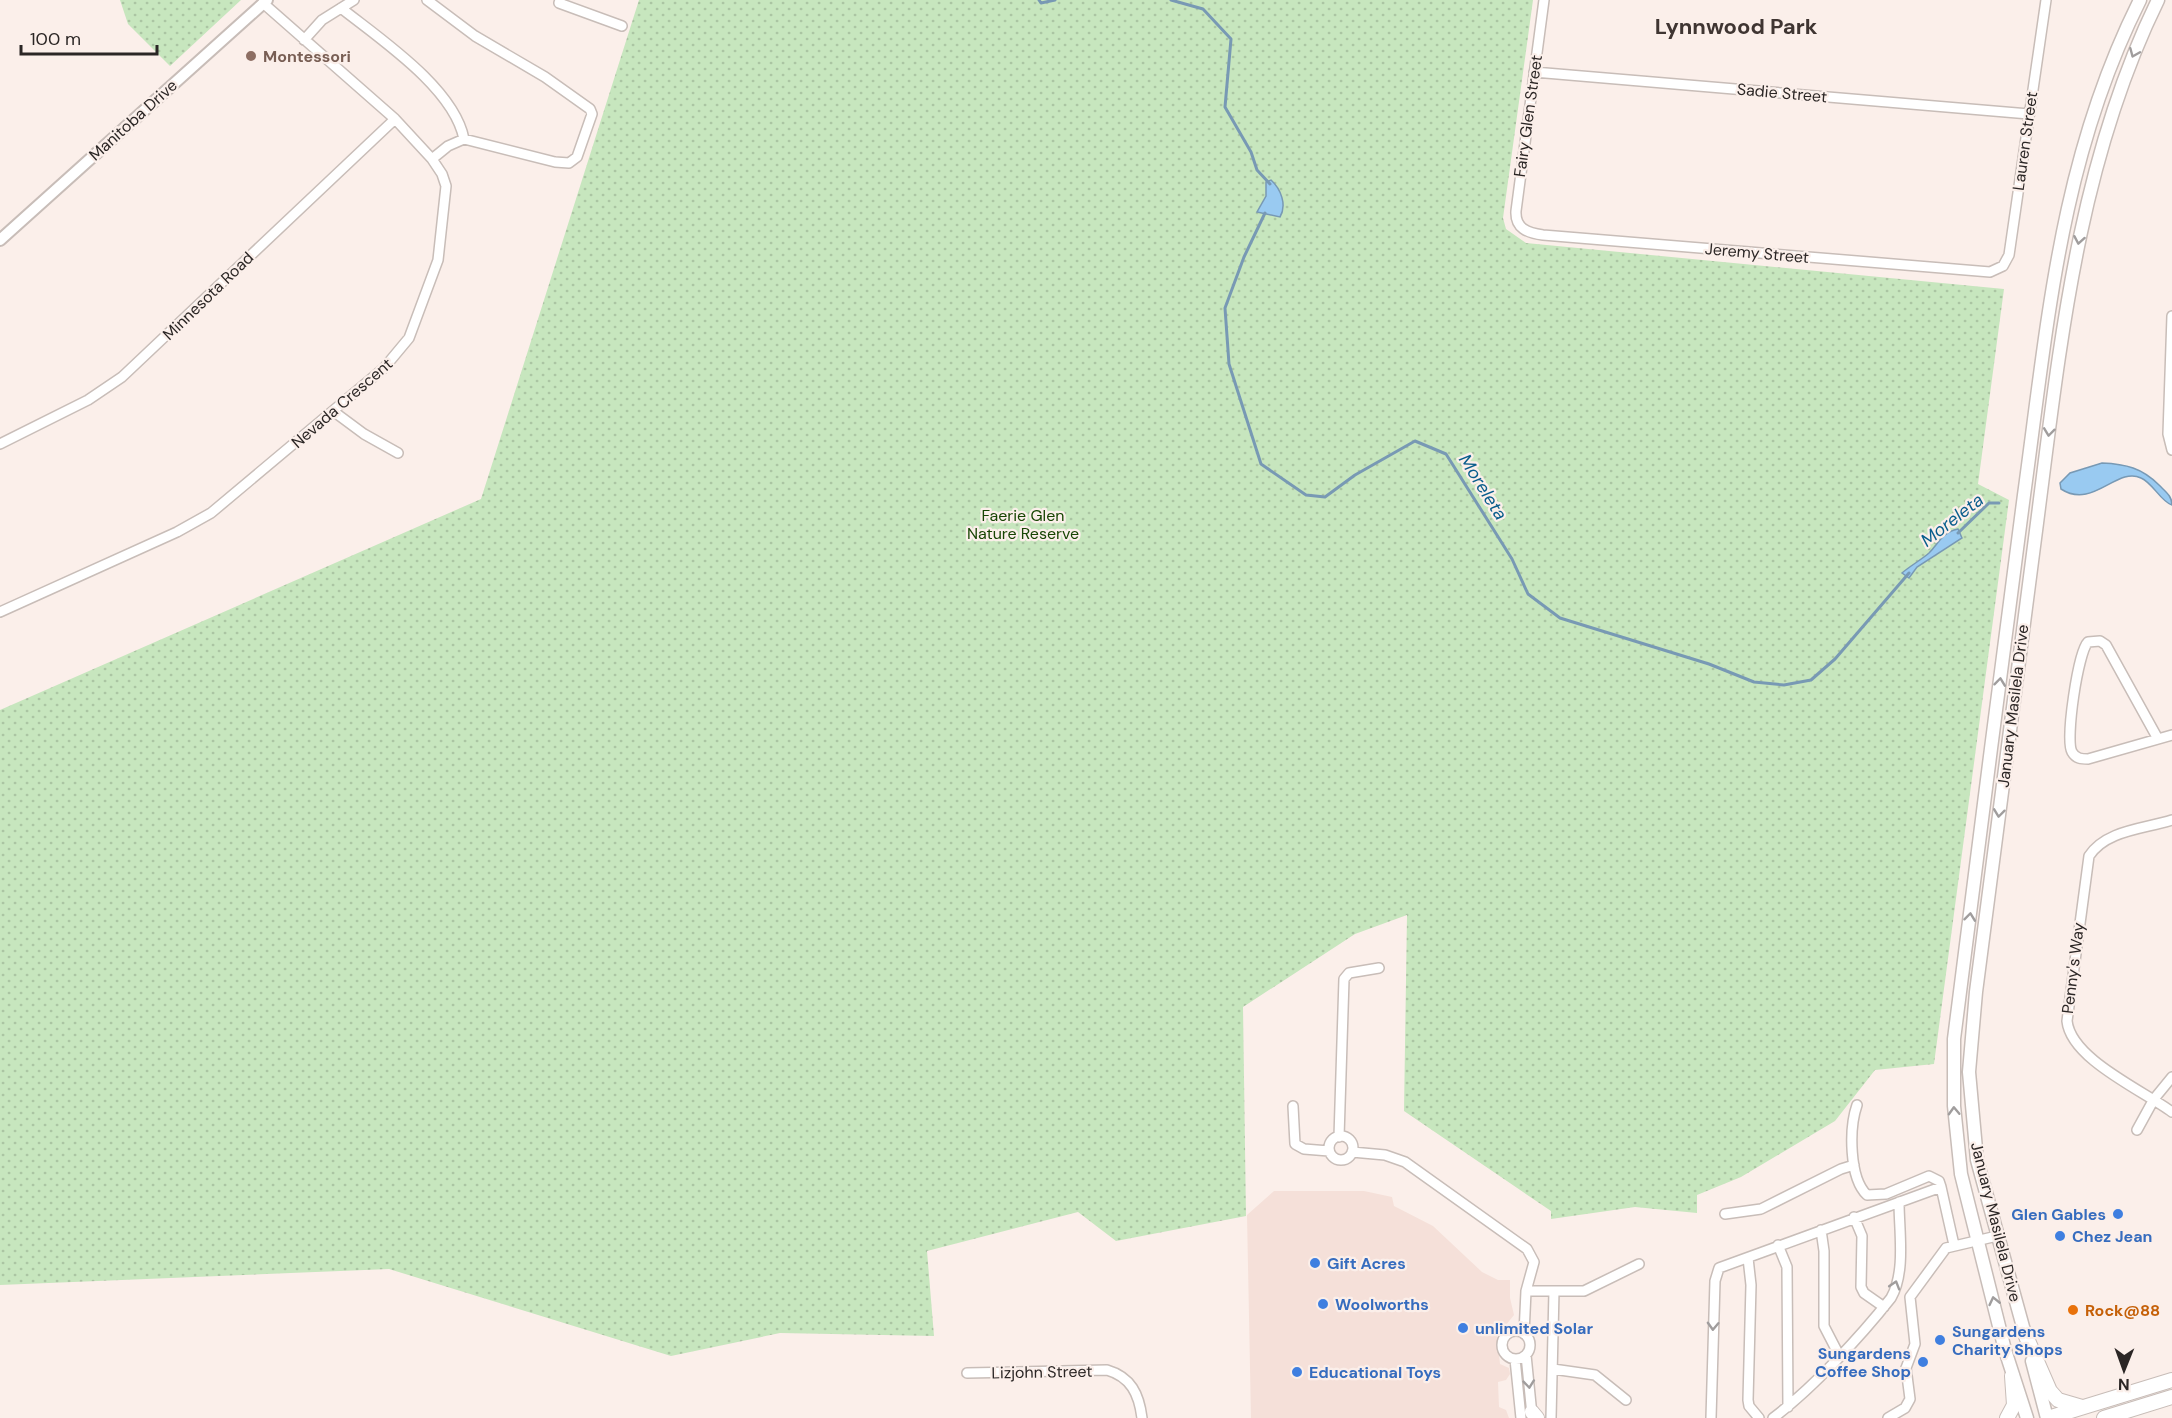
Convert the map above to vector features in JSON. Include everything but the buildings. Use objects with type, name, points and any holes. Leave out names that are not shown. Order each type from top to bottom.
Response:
[{"type":"main road","name":"January Masilela Drive","points":[[2026,1418],[2012,1376],[1961,1173],[1955,1132],[1954,1039],[2010,599],[2054,281],[2067,205],[2100,92],[2140,0]]},
{"type":"main road","name":"January Masilela Drive","points":[[2047,1418],[1977,1160],[1969,1071],[1978,980],[2052,408],[2084,212],[2098,156],[2121,86],[2158,0]]},
{"type":"main road","points":[[2026,1336],[2050,1391],[2058,1400],[2086,1407]]},
{"type":"main road","points":[[2007,1418],[2014,1405],[2012,1376]]},
{"type":"main road","points":[[2047,1418],[2172,1380]]},
{"type":"main road","points":[[2104,1418],[2172,1397]]},
{"type":"street","points":[[304,40],[314,27],[354,0]]},
{"type":"street","points":[[427,0],[475,36],[545,77],[591,109],[592,119],[577,156],[569,163],[555,162],[464,138],[448,146],[432,159]]},
{"type":"street","name":"Fairy Glen Street","points":[[1524,230],[1517,221],[1516,211],[1544,0]]},
{"type":"street","name":"Lauren Street","points":[[1990,272],[2003,266],[2008,255],[2046,0]]},
{"type":"street","points":[[557,1],[622,26]]},
{"type":"street","name":"Nevada Crescent","points":[[0,612],[198,522],[220,507],[333,411],[397,355],[409,338],[440,248],[446,186],[440,168],[394,119],[304,40],[265,2]]},
{"type":"street","name":"Manitoba Drive","points":[[0,240],[265,2]]},
{"type":"street","points":[[341,8],[410,64],[445,101],[460,122],[464,138]]},
{"type":"street","name":"Sadie Street","points":[[1534,72],[2029,114]]},
{"type":"street","name":"Minnesota Road","points":[[0,444],[88,400],[122,377],[394,119]]},
{"type":"street","name":"Jeremy Street","points":[[1524,230],[1554,236],[1990,272]]},
{"type":"street","points":[[2172,316],[2168,434],[2172,450]]},
{"type":"street","points":[[333,411],[364,434],[398,453]]},
{"type":"street","points":[[2158,739],[2106,645],[2100,641],[2088,642],[2081,654],[2072,717],[2070,744],[2073,753],[2079,758],[2088,759],[2158,739],[2172,735]]},
{"type":"street","name":"Penny's Way","points":[[2172,820],[2118,834],[2095,846],[2086,867],[2068,1003],[2068,1030],[2079,1049],[2172,1112]]},
{"type":"street","points":[[1339,1137],[1344,979],[1349,973],[1378,968]]},
{"type":"street","points":[[2137,1130],[2154,1099],[2172,1077]]},
{"type":"street","points":[[1857,1104],[1854,1113],[1854,1166],[1858,1186],[1867,1195],[1886,1194],[1929,1176],[1940,1180],[1954,1245]]},
{"type":"street","points":[[1293,1106],[1295,1144],[1304,1149],[1329,1150]]},
{"type":"street","points":[[1339,1137],[1350,1141],[1352,1152],[1347,1158],[1340,1160],[1333,1157],[1329,1150],[1332,1140],[1339,1137]]},
{"type":"street","points":[[1352,1152],[1385,1155],[1405,1162],[1519,1241],[1527,1249],[1534,1262],[1526,1291],[1524,1334],[1530,1341],[1526,1355],[1531,1417]]},
{"type":"street","points":[[1725,1214],[1761,1209],[1841,1169],[1854,1166]]},
{"type":"street","points":[[1711,1418],[1716,1272],[1719,1268],[1941,1187]]},
{"type":"street","points":[[1773,1418],[1788,1407],[1839,1355],[1884,1307],[1897,1287],[1899,1202]]},
{"type":"street","points":[[1854,1218],[1862,1236],[1861,1287],[1884,1307]]},
{"type":"street","points":[[1821,1230],[1824,1251],[1824,1326],[1839,1355]]},
{"type":"street","points":[[1888,1418],[1905,1408],[1910,1399],[1906,1368],[1915,1344],[1910,1300],[1946,1248],[1997,1236]]},
{"type":"street","points":[[1778,1245],[1787,1267],[1788,1407]]},
{"type":"street","points":[[1748,1258],[1751,1285],[1748,1400],[1749,1406],[1759,1418]]},
{"type":"street","points":[[1526,1291],[1589,1290],[1639,1264]]},
{"type":"street","points":[[1551,1418],[1554,1291]]},
{"type":"street","points":[[1525,1308],[1504,1339],[1503,1350],[1507,1356],[1515,1359],[1526,1355]]},
{"type":"street","points":[[1510,1333],[1524,1334]]},
{"type":"street","points":[[1515,1359],[1531,1417]]},
{"type":"street","points":[[1552,1369],[1595,1375],[1626,1400]]},
{"type":"street","name":"Lizjohn Street","points":[[967,1373],[1107,1370],[1126,1378],[1136,1392],[1142,1418]]},
{"type":"shaded area","points":[[1274,1191],[1364,1191],[1392,1197],[1394,1206],[1433,1226],[1482,1272],[1498,1280],[1510,1280],[1510,1298],[1514,1315],[1497,1336],[1500,1364],[1509,1368],[1510,1374],[1506,1380],[1498,1382],[1499,1407],[1506,1410],[1509,1418],[1251,1418],[1247,1215]]},
{"type":"green space","points":[[120,0],[241,0],[170,66],[128,24]]},
{"type":"green space","name":"Faerie Glen Nature Reserve","points":[[639,0],[1533,0],[1503,218],[1506,229],[1526,243],[2004,289],[1978,484],[2009,500],[1934,1064],[1875,1070],[1835,1121],[1741,1177],[1697,1195],[1697,1213],[1635,1207],[1551,1219],[1551,1211],[1404,1111],[1407,915],[1355,934],[1243,1007],[1246,1216],[1116,1241],[1078,1212],[927,1251],[934,1336],[780,1333],[671,1356],[389,1269],[0,1285],[0,710],[481,499]]},
{"type":"water","points":[[1271,180],[1282,197],[1283,207],[1280,217],[1257,212],[1266,196],[1266,182]]},
{"type":"water","points":[[2102,463],[2119,464],[2140,471],[2153,479],[2168,494],[2172,505],[2145,480],[2132,476],[2084,494],[2073,494],[2061,489],[2060,483],[2070,473]]},
{"type":"water","points":[[1958,529],[1962,538],[1917,567],[1909,578],[1902,573],[1929,553],[1944,535]]},
{"type":"waterway","name":"Moreleta","points":[[1039,0],[1041,3],[1055,0]]},
{"type":"waterway","name":"Moreleta","points":[[1171,0],[1203,9],[1231,39],[1225,107],[1251,152],[1257,170],[1270,184]]},
{"type":"waterway","name":"Moreleta","points":[[1265,213],[1244,257],[1225,308],[1229,364],[1261,464],[1306,495],[1325,497],[1355,475],[1415,441],[1446,454],[1512,559],[1528,594],[1560,618],[1709,664],[1754,682],[1784,685],[1811,680],[1835,659],[1909,573]]},
{"type":"waterway","name":"Moreleta","points":[[1958,533],[1989,503],[1999,503]]},
{"type":"place","name":"Montessori","points":[[251,56]]},
{"type":"place","name":"Glen Gables","points":[[2118,1214]]},
{"type":"place","name":"Chez Jean","points":[[2060,1236]]},
{"type":"place","name":"Gift Acres","points":[[1315,1263]]},
{"type":"place","name":"Woolworths","points":[[1323,1304]]},
{"type":"place","name":"Rock@88","points":[[2073,1310]]},
{"type":"place","name":"unlimited Solar","points":[[1463,1328]]},
{"type":"place","name":"Sungardens Charity Shops","points":[[1940,1340]]},
{"type":"place","name":"Sungardens Coffee Shop","points":[[1923,1362]]},
{"type":"place","name":"Educational Toys","points":[[1297,1372]]},
{"type":"district","name":"Lynnwood Park","points":[[1736,26]]}]
